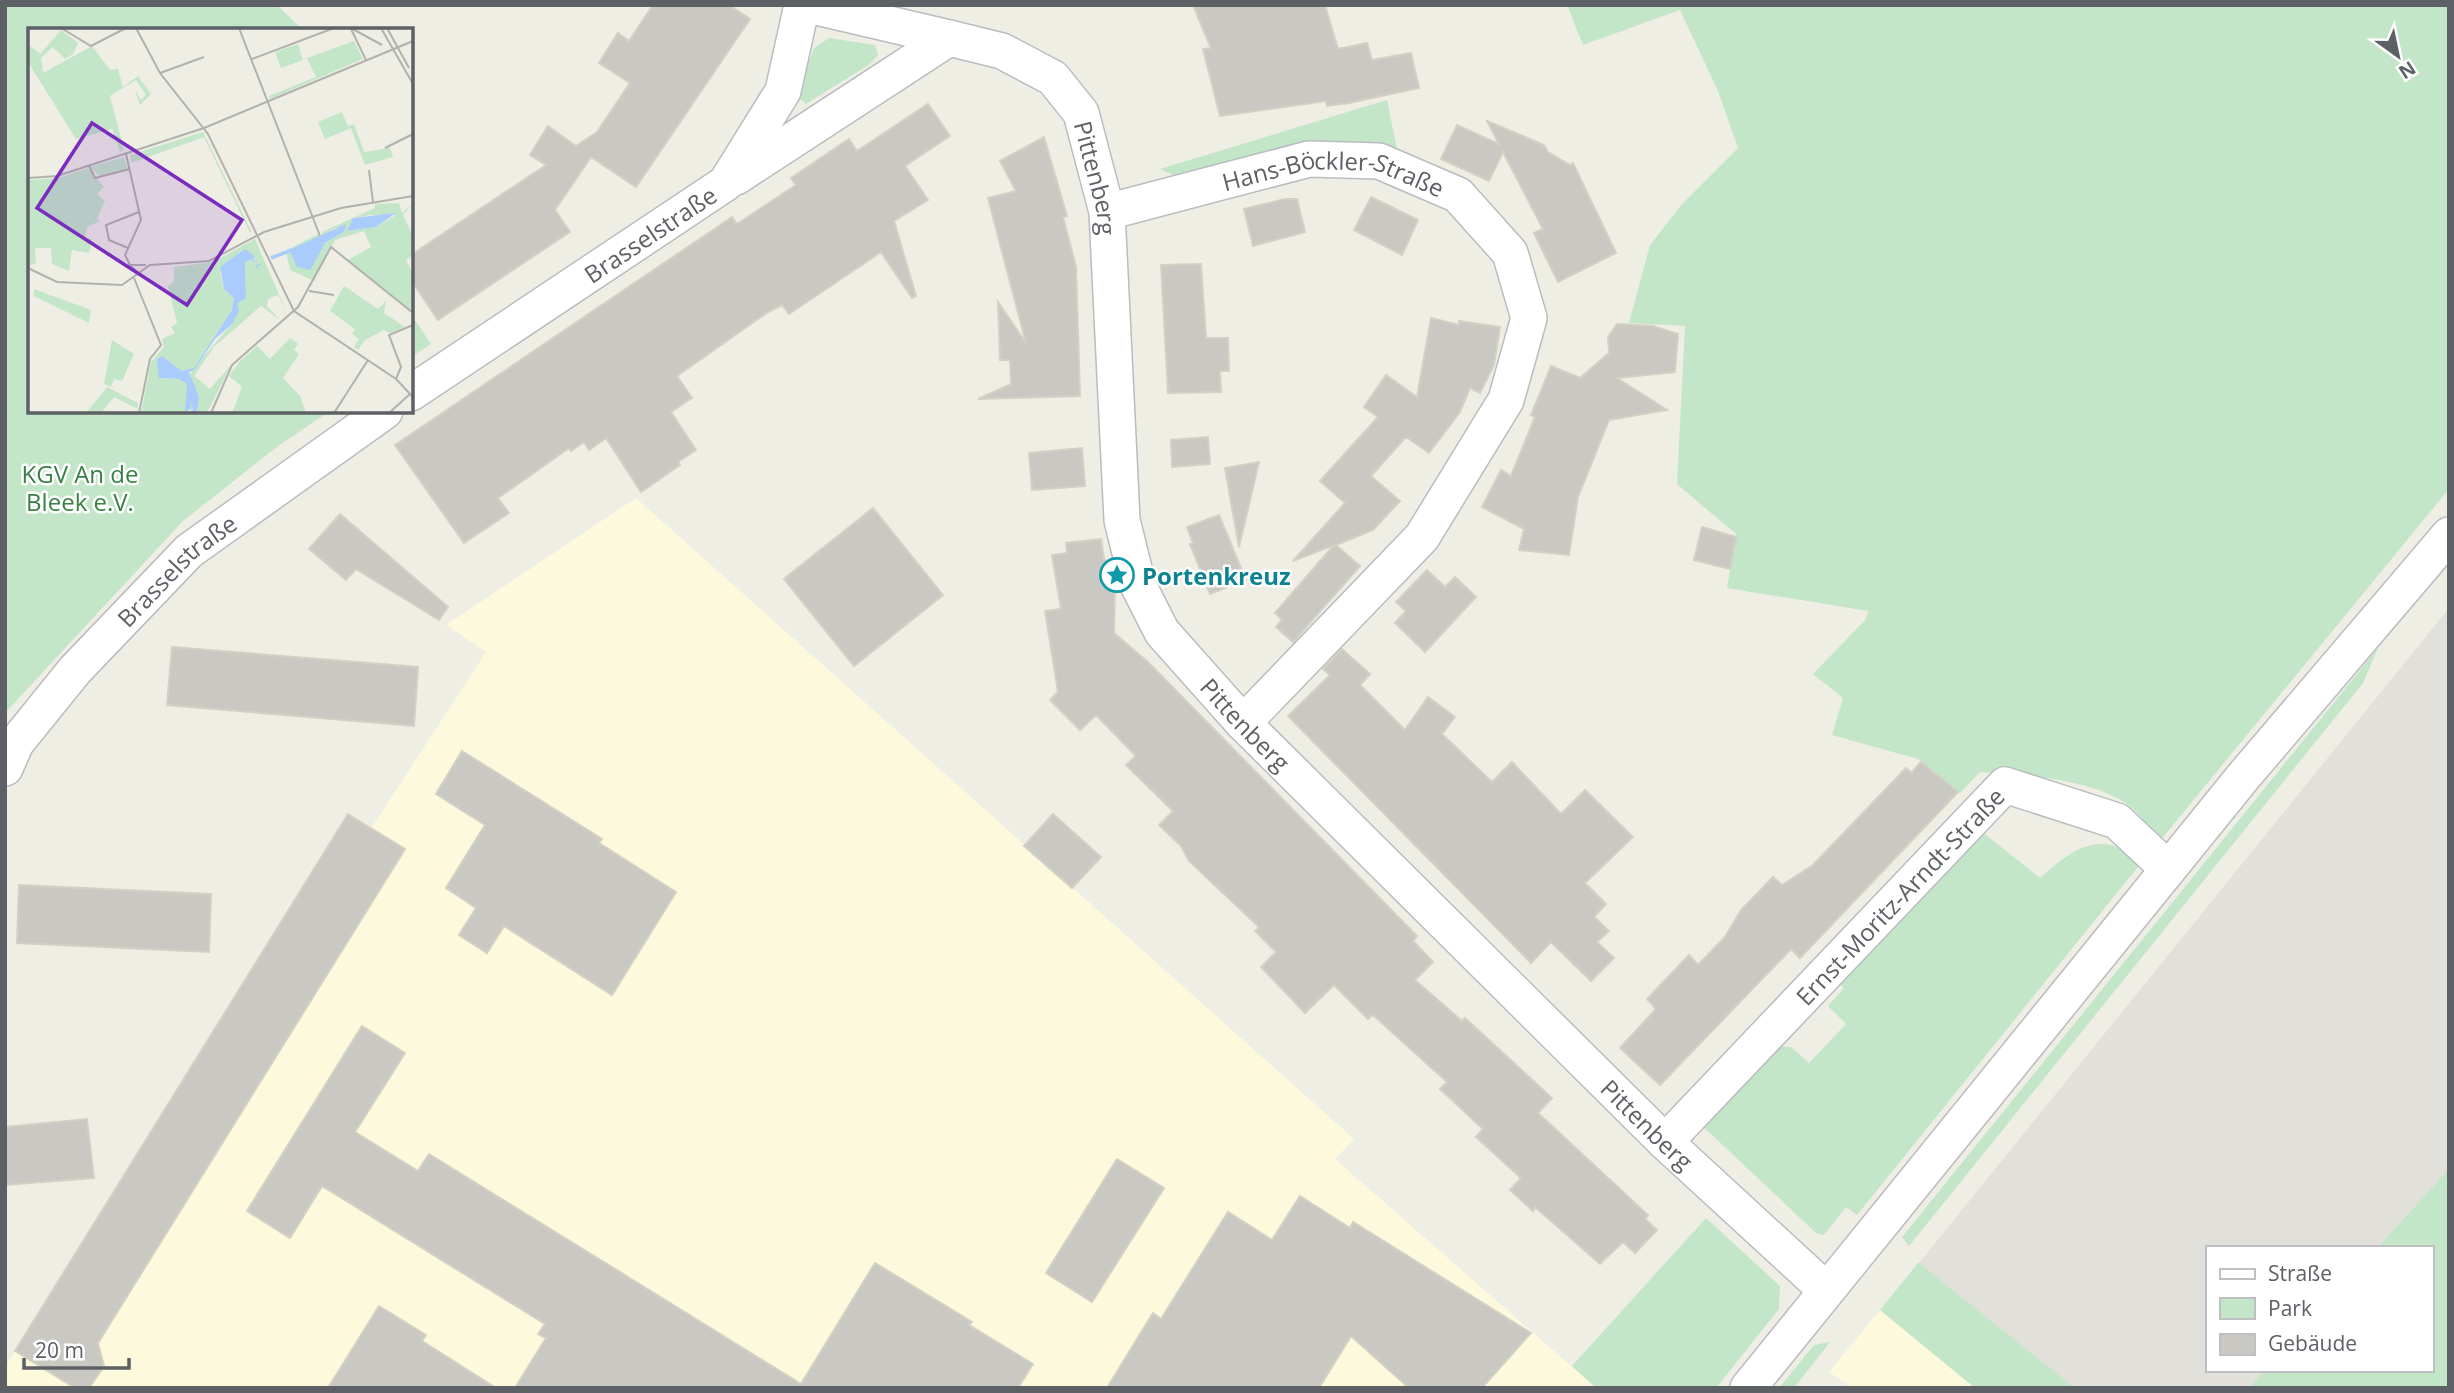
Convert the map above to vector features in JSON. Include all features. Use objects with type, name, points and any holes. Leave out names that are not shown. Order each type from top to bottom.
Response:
[{"type":"street","name":"Brasselstraße","points":[[413,392],[726,183],[783,91],[803,5]]},
{"type":"street","name":"Pittenberg","points":[[808,5],[1002,51],[1053,78],[1081,113],[1107,212],[1122,520],[1138,585],[1162,632],[1243,723],[1665,1142],[1826,1290]]},
{"type":"street","points":[[726,183],[949,38]]},
{"type":"street","name":"Hans-Böckler-Straße","points":[[1107,212],[1308,159],[1379,161],[1458,195],[1510,253],[1529,318],[1506,400],[1422,537],[1243,723]]},
{"type":"street","name":"Brasselstraße","points":[[5,768],[16,743],[75,670],[189,551],[383,413]]},
{"type":"street","points":[[1748,1388],[2168,869],[2449,535]]},
{"type":"street","name":"Ernst-Moritz-Arndt-Straße","points":[[1665,1142],[2005,785],[2117,821],[2168,869]]},
{"type":"shaded area","points":[[636,498],[1354,1139],[1335,1159],[1596,1388],[5,1388],[5,1367],[348,813],[372,827],[486,652],[446,625]]},
{"type":"shaded area","points":[[2449,608],[2449,1169],[2379,1246],[2206,1246],[2206,1372],[2263,1372],[2249,1388],[2075,1388],[1919,1263]]},
{"type":"shaded area","points":[[1880,1310],[1975,1388],[1852,1388],[1829,1372]]},
{"type":"green space","name":"KGV An de Bleek e.V.","points":[[5,5],[277,5],[301,28],[28,28],[28,413],[327,413],[278,446],[183,521],[5,713]]},
{"type":"green space","points":[[1567,5],[2449,5],[2449,489],[2159,842],[2132,808],[2100,791],[2059,780],[1980,772],[1960,793],[1918,759],[1832,735],[1843,698],[1813,674],[1866,619],[1868,611],[1727,588],[1736,534],[1677,484],[1685,326],[1629,323],[1650,245],[1683,203],[1738,148],[1718,91],[1680,10],[1583,45]]},
{"type":"green space","points":[[829,38],[875,45],[878,55],[870,64],[806,104],[797,96],[814,48]]},
{"type":"green space","points":[[1387,100],[1399,159],[1175,176],[1160,169]]},
{"type":"green space","points":[[413,317],[431,344],[413,356]]},
{"type":"green space","points":[[2378,648],[2363,683],[1909,1246],[1902,1237]]},
{"type":"green space","points":[[1975,826],[2040,878],[2076,851],[2101,844],[2127,852],[2141,863],[1857,1215],[1846,1207],[1824,1235],[1816,1233],[1694,1118],[1764,1045],[1791,1047],[1809,1063],[1846,1024],[1828,1006],[1844,988],[1830,976]]},
{"type":"green space","points":[[2449,1169],[2449,1388],[2249,1388],[2263,1372],[2433,1372],[2433,1246],[2379,1246]]},
{"type":"green space","points":[[1706,1218],[1780,1286],[1779,1309],[1716,1388],[1596,1388],[1572,1366]]},
{"type":"green space","points":[[1918,1263],[2075,1388],[1975,1388],[1880,1310]]},
{"type":"green space","points":[[1830,1342],[1794,1388],[1779,1388],[1814,1345]]},
{"type":"building","points":[[653,5],[729,5],[750,19],[636,187],[591,157],[555,210],[570,232],[438,320],[413,283],[413,254],[546,165],[530,155],[548,126],[576,146],[597,132],[630,83],[599,63],[618,33],[629,41]]},
{"type":"building","points":[[1193,5],[1325,5],[1338,49],[1367,43],[1372,60],[1411,53],[1419,88],[1349,103],[1327,106],[1326,101],[1220,116],[1203,49],[1211,48]]},
{"type":"building","points":[[928,104],[950,136],[905,166],[928,200],[894,221],[916,296],[912,298],[881,252],[789,314],[782,305],[768,312],[677,376],[692,398],[671,412],[696,450],[678,462],[680,465],[641,492],[606,438],[589,450],[584,442],[571,451],[569,448],[498,498],[509,513],[464,543],[395,445],[732,217],[737,224],[796,185],[791,178],[849,139],[857,151]]},
{"type":"building","points":[[1487,121],[1544,145],[1548,152],[1570,165],[1573,163],[1616,253],[1558,282],[1534,233],[1543,229],[1503,152],[1489,181],[1441,159],[1457,125],[1499,144]]},
{"type":"building","points":[[1044,137],[1067,216],[1063,217],[1076,267],[1080,396],[978,399],[1011,384],[1010,360],[1000,360],[998,302],[1026,343],[988,198],[1016,191],[1000,161]]},
{"type":"building","points":[[1371,197],[1418,220],[1402,255],[1354,230]]},
{"type":"building","points":[[1285,199],[1297,199],[1305,232],[1253,246],[1244,209]]},
{"type":"building","points":[[1201,264],[1206,338],[1228,338],[1229,371],[1220,371],[1221,392],[1168,393],[1161,265]]},
{"type":"building","points":[[1431,318],[1459,325],[1459,321],[1500,327],[1494,365],[1480,393],[1470,388],[1460,412],[1429,453],[1406,437],[1371,476],[1400,501],[1373,530],[1336,545],[1360,566],[1293,642],[1276,627],[1282,620],[1275,613],[1334,545],[1293,561],[1345,503],[1320,481],[1378,417],[1364,407],[1386,375],[1417,397]]},
{"type":"building","points":[[1617,324],[1653,326],[1678,334],[1675,372],[1617,378],[1667,410],[1609,420],[1578,497],[1569,555],[1519,550],[1524,529],[1482,507],[1501,470],[1511,476],[1535,417],[1531,415],[1551,366],[1580,378],[1609,353],[1608,337]]},
{"type":"building","points":[[1208,437],[1210,464],[1172,467],[1171,440]]},
{"type":"building","points":[[1082,448],[1085,486],[1032,490],[1029,453]]},
{"type":"building","points":[[1259,462],[1239,547],[1225,468]]},
{"type":"building","points":[[873,508],[943,595],[854,666],[784,579]]},
{"type":"building","points":[[340,514],[448,607],[439,620],[356,569],[346,580],[309,549]]},
{"type":"building","points":[[1219,515],[1246,580],[1210,594],[1190,544],[1193,543],[1187,527]]},
{"type":"building","points":[[1702,527],[1736,537],[1730,569],[1694,560]]},
{"type":"building","points":[[1101,539],[1104,559],[1112,566],[1115,582],[1114,633],[1149,663],[1417,936],[1413,941],[1433,962],[1415,980],[1462,1021],[1465,1018],[1552,1098],[1538,1113],[1648,1215],[1645,1219],[1657,1230],[1635,1253],[1623,1242],[1600,1264],[1535,1207],[1533,1211],[1510,1190],[1521,1178],[1476,1137],[1483,1129],[1440,1089],[1447,1082],[1373,1015],[1368,1019],[1334,985],[1305,1013],[1261,967],[1276,952],[1255,931],[1259,927],[1189,861],[1181,846],[1159,825],[1173,811],[1126,765],[1136,756],[1096,715],[1080,730],[1050,700],[1058,692],[1045,611],[1061,609],[1052,555],[1067,553],[1066,543]]},
{"type":"building","points":[[1427,570],[1445,587],[1455,577],[1476,597],[1425,652],[1395,623],[1406,611],[1396,602]]},
{"type":"building","points":[[172,647],[418,667],[414,726],[167,705]]},
{"type":"building","points":[[1342,649],[1370,674],[1360,685],[1405,730],[1428,697],[1455,717],[1442,734],[1492,782],[1512,762],[1561,814],[1585,790],[1633,837],[1585,883],[1606,904],[1594,917],[1609,931],[1597,942],[1614,958],[1591,981],[1551,942],[1531,963],[1288,716],[1330,675],[1323,669]]},
{"type":"building","points":[[462,751],[602,839],[599,843],[676,892],[612,995],[504,926],[487,953],[459,935],[476,908],[446,888],[485,825],[436,794]]},
{"type":"building","points":[[1921,762],[1958,792],[1800,958],[1791,949],[1660,1085],[1620,1048],[1656,1009],[1647,999],[1689,955],[1698,965],[1725,937],[1741,910],[1773,877],[1782,885],[1813,865],[1906,768],[1911,773]]},
{"type":"building","points":[[348,814],[405,849],[98,1343],[104,1366],[89,1388],[75,1388],[15,1351]]},
{"type":"building","points":[[1053,814],[1101,857],[1072,888],[1024,846]]},
{"type":"building","points":[[19,885],[211,894],[209,952],[17,943]]},
{"type":"building","points":[[362,1026],[405,1053],[355,1132],[418,1171],[429,1154],[801,1384],[875,1263],[972,1322],[969,1325],[1033,1364],[1018,1388],[515,1388],[546,1338],[538,1334],[545,1324],[322,1186],[290,1238],[247,1211]]},
{"type":"building","points":[[87,1119],[94,1178],[5,1185],[5,1127]]},
{"type":"building","points":[[1117,1159],[1164,1188],[1092,1302],[1046,1273]]},
{"type":"building","points":[[1300,1196],[1350,1228],[1353,1222],[1531,1333],[1482,1388],[1409,1388],[1351,1336],[1319,1388],[1107,1388],[1153,1313],[1161,1319],[1228,1212],[1272,1240]]},
{"type":"building","points":[[379,1306],[426,1335],[422,1341],[496,1388],[328,1388]]},
{"type":"place","name":"Portenkreuz","points":[[1117,575]]}]
